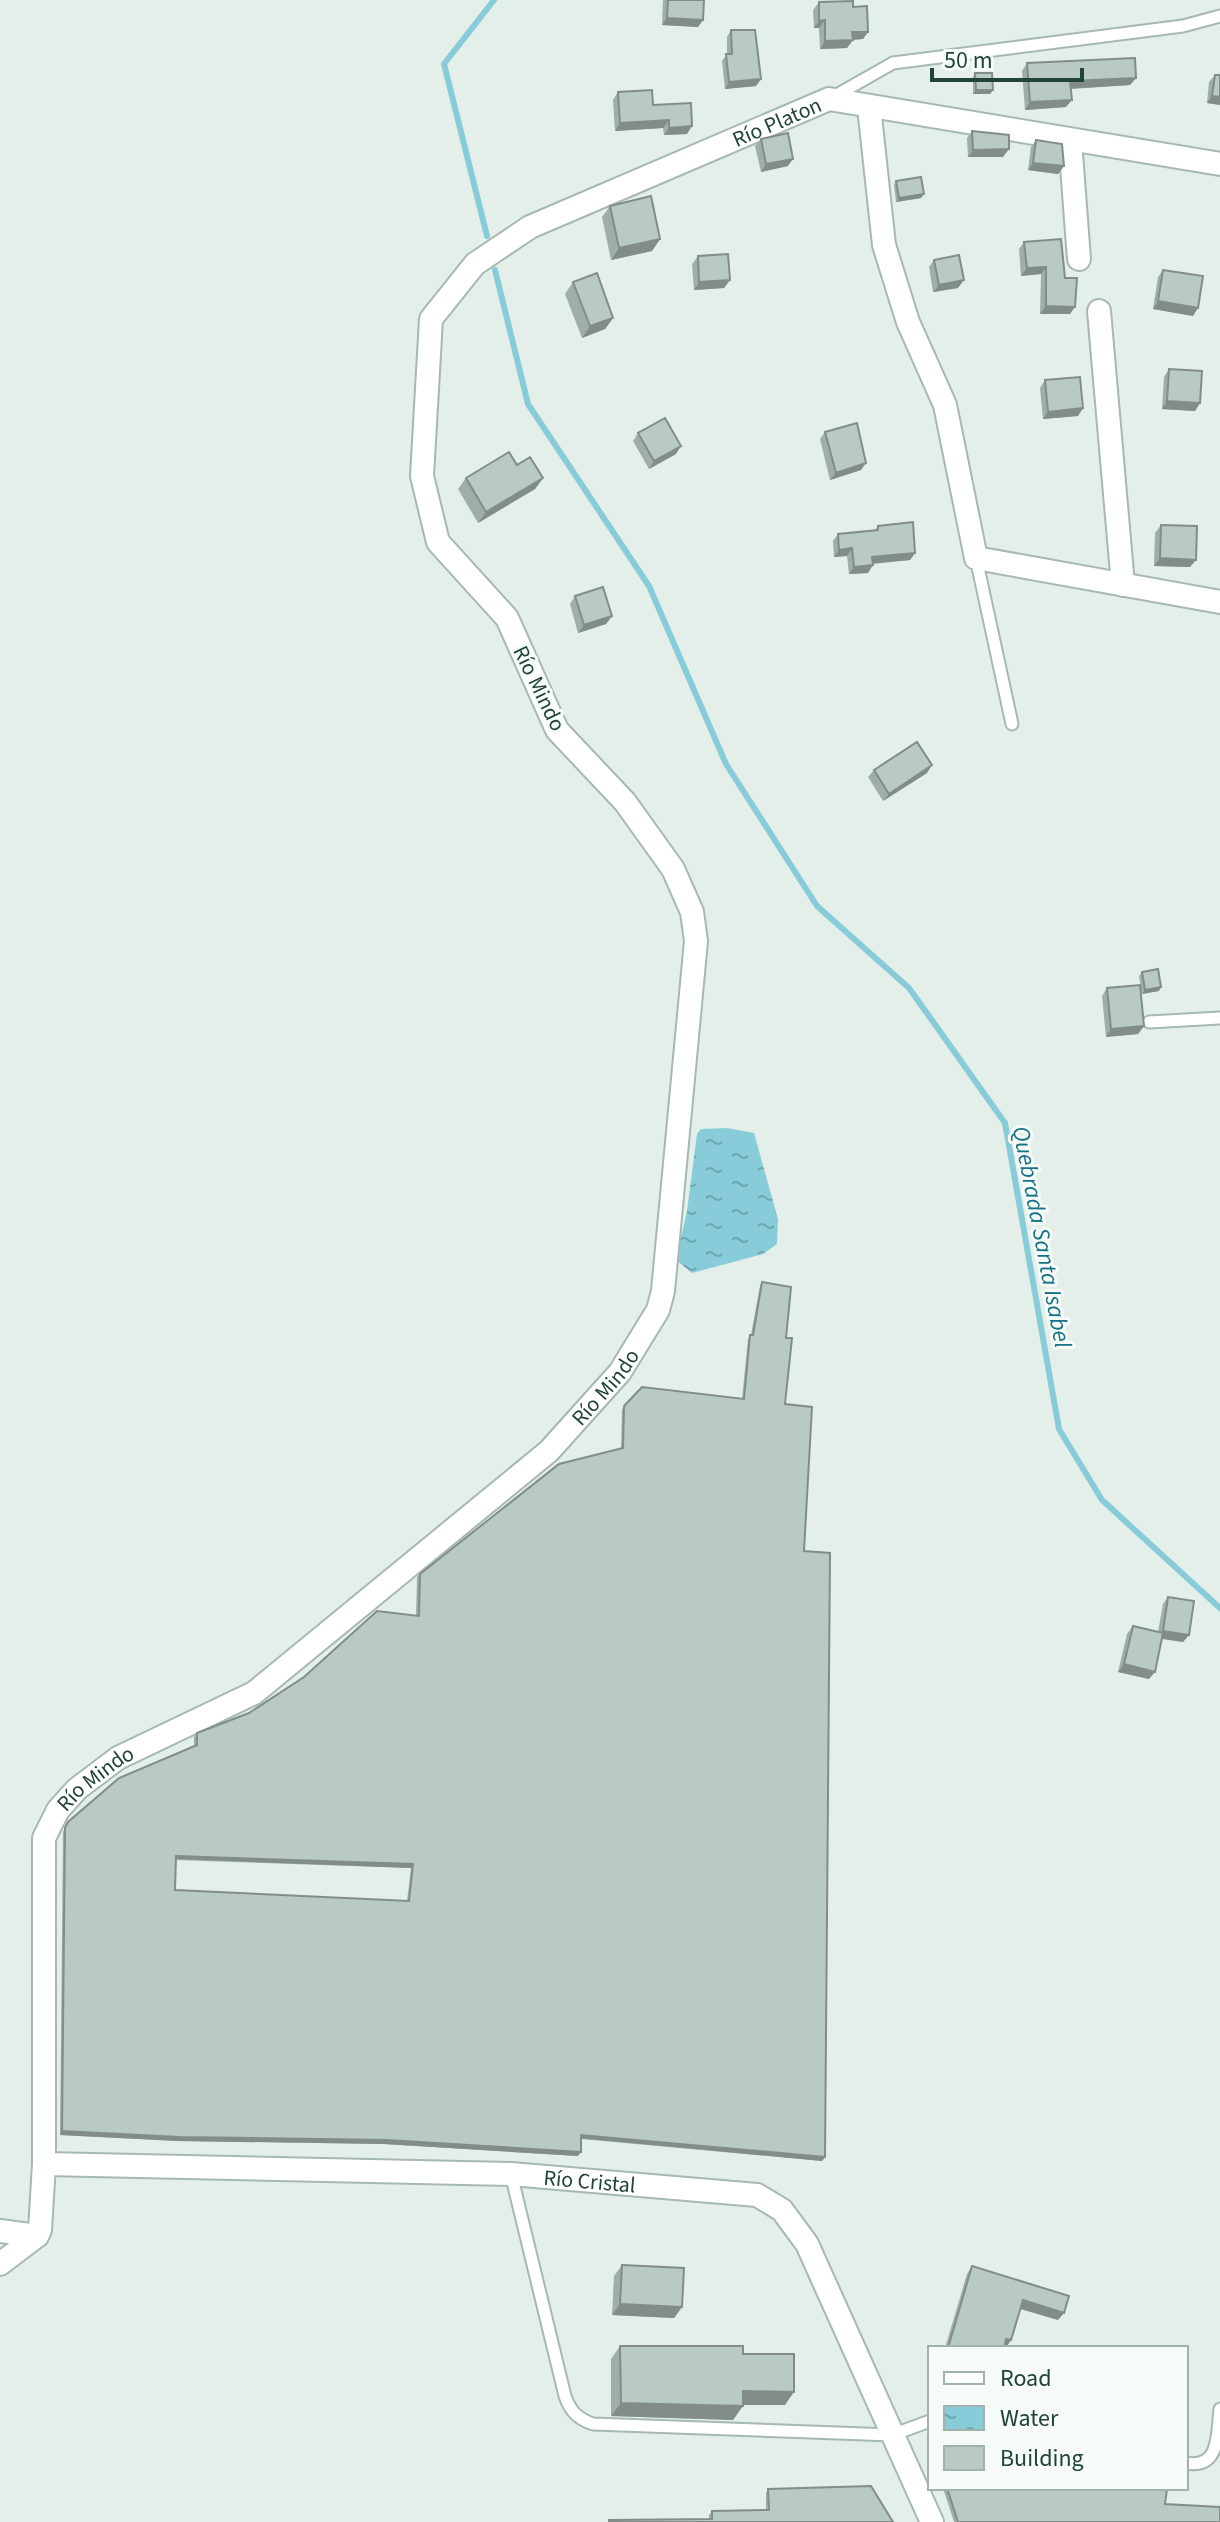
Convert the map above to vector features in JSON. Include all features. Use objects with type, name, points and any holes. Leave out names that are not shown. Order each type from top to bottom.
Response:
[{"type":"street","name":"Río Platon","points":[[431,319],[475,264],[530,227],[829,99],[1220,164]]},
{"type":"street","points":[[869,107],[884,245],[908,322],[945,405],[976,558],[1220,602]]},
{"type":"street","points":[[1070,140],[1079,259]]},
{"type":"street","points":[[1099,311],[1123,585]]},
{"type":"street","name":"Río Mindo","points":[[37,2236],[40,2230],[44,2164],[44,1838],[58,1810],[77,1789],[118,1758],[254,1693],[549,1451],[620,1372],[658,1310],[663,1291],[696,941],[692,912],[673,869],[625,802],[557,730],[507,618],[438,542],[422,476],[431,319]]},
{"type":"street","name":"Río Cristal","points":[[44,2164],[511,2174],[757,2195],[782,2210],[807,2244],[932,2522]]},
{"type":"street","points":[[0,2231],[37,2236]]},
{"type":"street","points":[[0,2264],[37,2236]]},
{"type":"lane","points":[[829,99],[893,63],[1183,26],[1220,16]]},
{"type":"lane","points":[[976,558],[1012,724]]},
{"type":"lane","points":[[1149,1022],[1220,1018]]},
{"type":"lane","points":[[511,2174],[565,2396],[568,2405],[582,2420],[593,2424],[892,2435],[928,2422]]},
{"type":"lane","points":[[1188,2463],[1200,2464],[1211,2458],[1215,2450],[1220,2409]]},
{"type":"water","points":[[727,1128],[754,1133],[778,1219],[777,1244],[763,1254],[692,1273],[676,1260],[687,1211],[697,1134],[701,1129]]},
{"type":"building","points":[[668,0],[704,0],[703,20],[667,18]]},
{"type":"building","points":[[853,1],[853,7],[867,6],[868,32],[852,32],[853,40],[825,41],[825,20],[819,21],[819,2]]},
{"type":"building","points":[[731,30],[755,30],[761,79],[729,82],[726,54],[732,54]]},
{"type":"building","points":[[1135,58],[1136,78],[1070,81],[1072,100],[1030,102],[1027,63]]},
{"type":"building","points":[[975,73],[992,73],[993,90],[976,90]]},
{"type":"building","points":[[1215,75],[1220,75],[1220,97],[1212,96]]},
{"type":"building","points":[[652,90],[653,105],[691,103],[692,126],[669,128],[669,120],[620,123],[618,92]]},
{"type":"building","points":[[972,131],[1009,135],[1009,149],[973,150]]},
{"type":"building","points":[[788,133],[793,159],[766,164],[761,139]]},
{"type":"building","points":[[1036,140],[1062,144],[1064,166],[1033,163]]},
{"type":"building","points":[[921,177],[924,194],[899,198],[896,181]]},
{"type":"building","points":[[651,196],[660,239],[619,248],[610,206]]},
{"type":"building","points":[[1061,239],[1065,278],[1077,278],[1075,307],[1046,306],[1046,267],[1027,268],[1024,242]]},
{"type":"building","points":[[728,254],[730,280],[699,282],[698,256]]},
{"type":"building","points":[[959,255],[964,280],[939,285],[934,260]]},
{"type":"building","points":[[1163,270],[1203,276],[1198,308],[1158,301]]},
{"type":"building","points":[[597,273],[613,318],[590,326],[573,282]]},
{"type":"building","points":[[1169,369],[1202,371],[1200,403],[1167,401]]},
{"type":"building","points":[[1080,377],[1083,408],[1048,412],[1045,380]]},
{"type":"building","points":[[665,418],[681,446],[654,461],[638,433]]},
{"type":"building","points":[[857,423],[866,463],[836,473],[825,432]]},
{"type":"building","points":[[509,452],[517,465],[530,457],[543,478],[486,512],[466,478]]},
{"type":"building","points":[[913,522],[915,553],[872,557],[873,565],[854,567],[852,548],[839,550],[838,534]]},
{"type":"building","points":[[1161,525],[1197,526],[1196,560],[1160,558]]},
{"type":"building","points":[[603,587],[612,616],[584,625],[575,596]]},
{"type":"building","points":[[917,742],[932,765],[889,794],[874,770]]},
{"type":"building","points":[[1158,969],[1161,987],[1145,990],[1142,972]]},
{"type":"building","points":[[1140,985],[1144,1026],[1111,1029],[1107,988]]},
{"type":"building","points":[[762,1282],[791,1287],[786,1338],[792,1338],[785,1404],[812,1407],[804,1551],[830,1553],[825,2157],[581,2135],[581,2152],[387,2140],[180,2137],[62,2131],[65,1828],[68,1822],[119,1778],[197,1745],[197,1733],[249,1713],[304,1677],[377,1611],[419,1616],[420,1574],[559,1464],[623,1448],[624,1406],[642,1387],[744,1399],[750,1335],[753,1335]],"holes":[[[176,1856],[413,1864],[409,1901],[175,1890]]]},
{"type":"building","points":[[1168,1597],[1194,1601],[1189,1635],[1163,1631]]},
{"type":"building","points":[[1133,1626],[1163,1633],[1155,1672],[1124,1664]]},
{"type":"building","points":[[622,2265],[684,2268],[682,2307],[620,2304]]},
{"type":"building","points":[[972,2266],[1069,2296],[1064,2313],[1023,2300],[1011,2340],[1006,2339],[1004,2346],[949,2346]]},
{"type":"building","points":[[620,2346],[743,2346],[743,2354],[794,2354],[794,2392],[743,2391],[743,2406],[621,2403]]},
{"type":"building","points":[[871,2486],[893,2522],[609,2522],[712,2519],[712,2511],[769,2510],[768,2489]]},
{"type":"building","points":[[948,2490],[1167,2490],[1165,2504],[1220,2507],[1220,2522],[958,2522]]},
{"type":"waterway","points":[[487,236],[444,64],[494,0]]},
{"type":"waterway","name":"Quebrada Santa Isabel","points":[[495,270],[528,404],[649,586],[726,764],[817,906],[909,988],[1005,1123],[1059,1429],[1102,1500],[1220,1608]]}]
